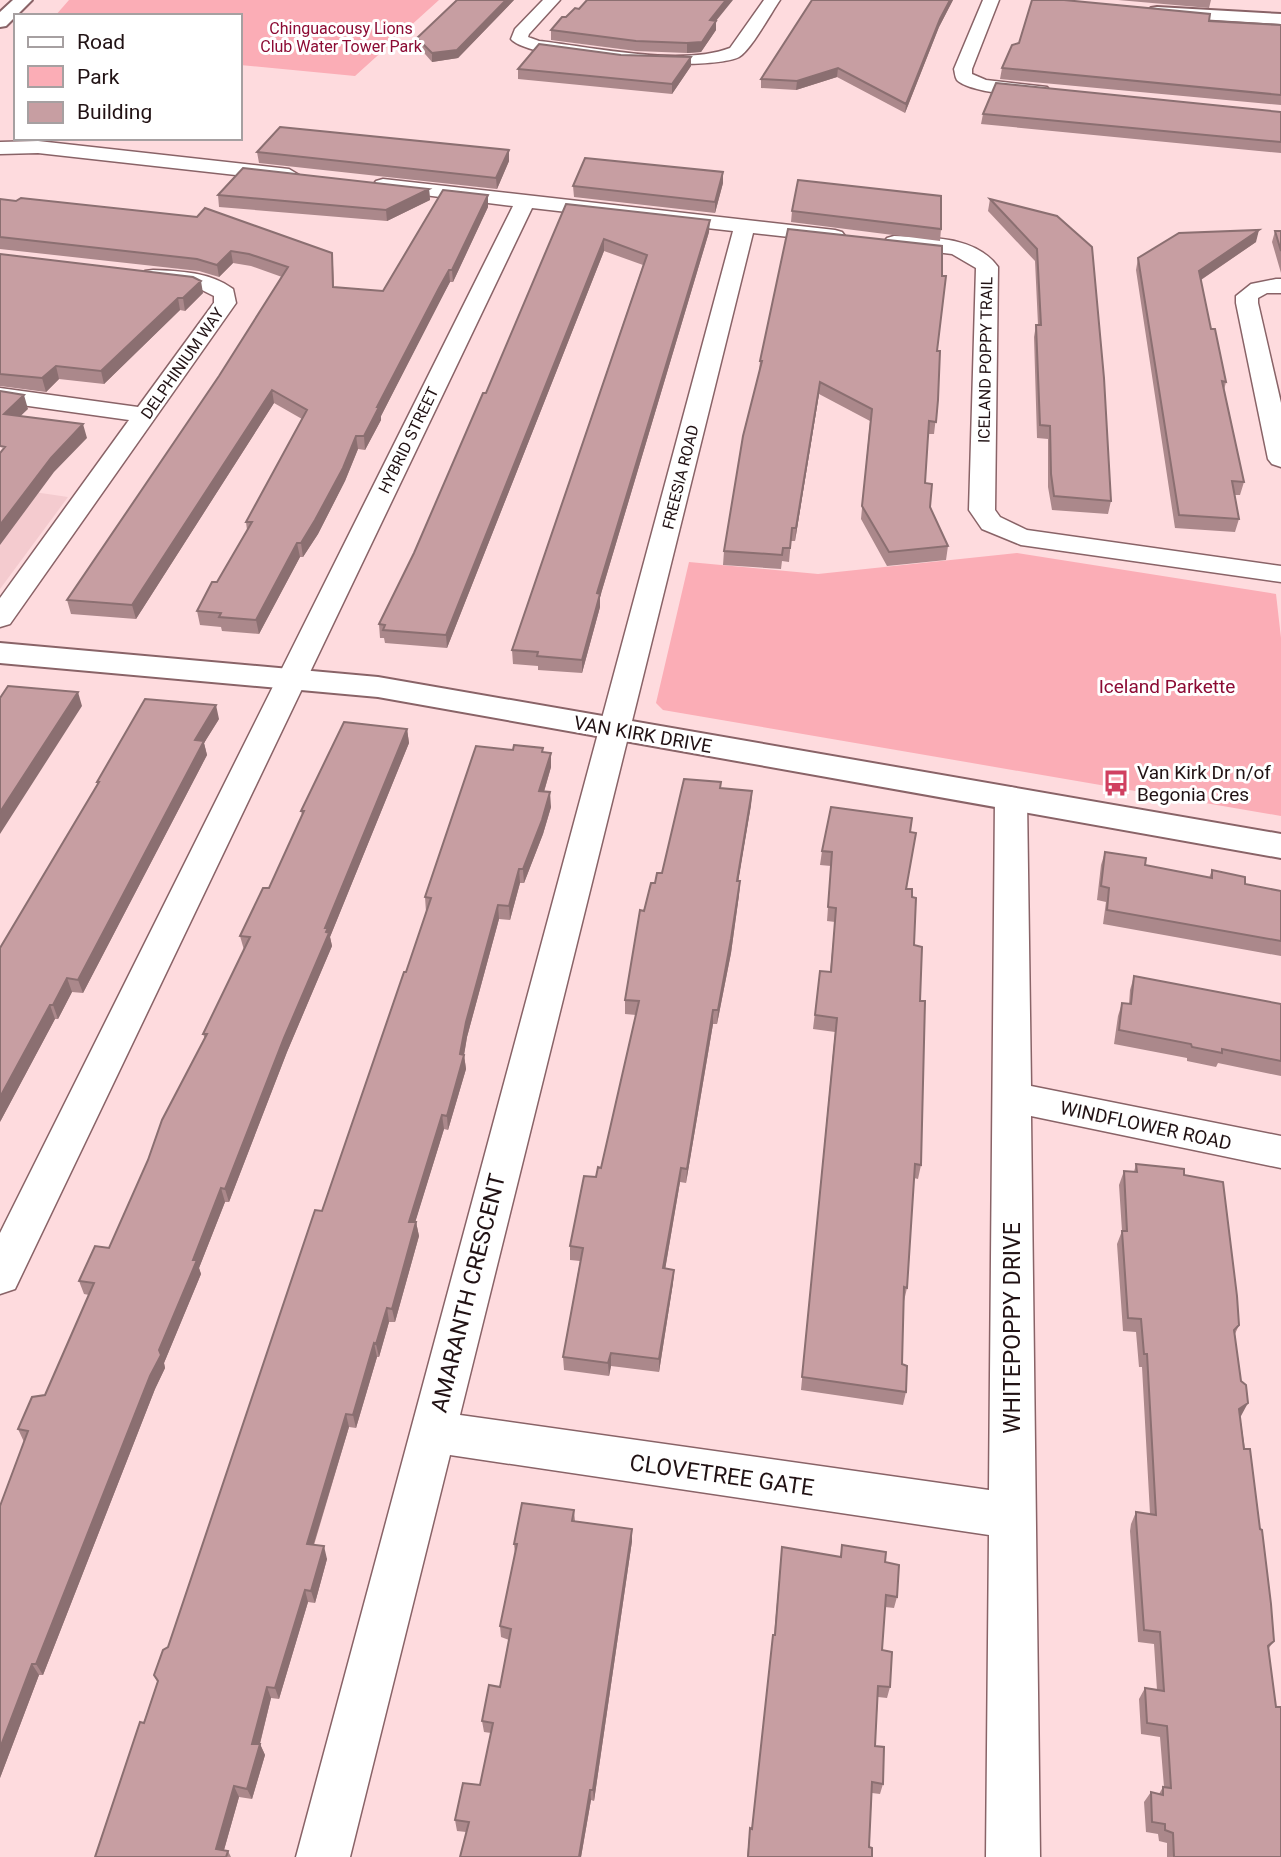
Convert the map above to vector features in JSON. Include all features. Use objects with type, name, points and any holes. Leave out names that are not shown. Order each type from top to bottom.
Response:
[{"type":"street","points":[[0,22],[23,0]]},
{"type":"street","points":[[552,0],[521,33],[519,39],[536,46],[687,61],[729,57],[736,52],[772,0]]},
{"type":"street","points":[[991,0],[962,69],[964,77],[983,85],[1053,92]]},
{"type":"street","points":[[1258,0],[1273,19]]},
{"type":"street","points":[[1145,11],[1273,19]]},
{"type":"street","points":[[0,148],[38,147],[317,178]]},
{"type":"street","name":"ICELAND POPPY TRAIL","points":[[359,183],[968,252],[982,259],[987,267],[982,510],[990,523],[1021,537],[1060,544],[1281,574]]},
{"type":"street","name":"HYBRID STREET","points":[[293,678],[525,201]]},
{"type":"street","name":"FREESIA ROAD","points":[[615,729],[745,225]]},
{"type":"street","name":"DELPHINIUM WAY","points":[[0,618],[225,303],[225,294],[218,287],[199,281],[133,273]]},
{"type":"street","points":[[1281,286],[1270,285],[1247,296],[1281,459]]},
{"type":"street","points":[[0,395],[145,415]]},
{"type":"street","name":"VAN KIRK DRIVE","points":[[0,653],[378,687],[1281,846]]},
{"type":"street","points":[[0,1276],[293,678]]},
{"type":"street","name":"AMARANTH CRESCENT","points":[[323,1857],[615,729]]},
{"type":"street","name":"WHITEPOPPY DRIVE","points":[[1011,799],[1013,1857]]},
{"type":"street","name":"WINDFLOWER ROAD","points":[[1011,1097],[1281,1152]]},
{"type":"street","name":"CLOVETREE GATE","points":[[432,1433],[1012,1516]]},
{"type":"shaded area","points":[[0,487],[68,497],[0,589]]},
{"type":"green space","name":"Chinguacousy Lions Club Water Tower Park","points":[[69,0],[439,0],[355,76],[242,65],[242,14],[57,14]]},
{"type":"green space","name":"Iceland Parkette","points":[[1017,553],[1276,594],[1281,638],[1281,816],[663,710],[656,703],[689,562],[818,574]]},
{"type":"building","points":[[457,0],[506,0],[457,50],[432,53],[417,38]]},
{"type":"building","points":[[587,0],[726,0],[710,20],[716,21],[702,42],[636,41],[551,30],[562,17],[566,17],[575,8],[579,9]]},
{"type":"building","points":[[812,0],[950,0],[906,104],[838,68],[797,81],[761,79]]},
{"type":"building","points":[[1032,0],[1064,0],[1210,14],[1209,21],[1281,25],[1281,95],[1002,68],[1012,45],[1019,43]]},
{"type":"building","points":[[539,44],[621,55],[691,57],[672,84],[518,69]]},
{"type":"building","points":[[996,83],[1281,112],[1281,142],[983,114]]},
{"type":"building","points":[[280,127],[509,150],[496,178],[257,152]]},
{"type":"building","points":[[585,158],[723,172],[715,202],[573,186]]},
{"type":"building","points":[[243,168],[429,189],[386,210],[218,195]]},
{"type":"building","points":[[798,180],[941,196],[941,229],[792,211]]},
{"type":"building","points":[[443,190],[488,195],[452,270],[449,270],[439,288],[364,436],[356,436],[343,468],[315,520],[301,543],[297,543],[256,620],[219,617],[221,613],[197,611],[212,582],[217,582],[252,522],[246,522],[307,410],[272,390],[132,605],[67,600],[219,376],[288,267],[231,251],[217,265],[197,259],[0,237],[0,199],[16,201],[21,198],[197,217],[205,208],[332,253],[333,287],[383,291]]},
{"type":"building","points":[[990,199],[1057,216],[1092,247],[1104,378],[1111,501],[1054,496],[1050,426],[1040,425],[1036,325],[1041,325],[1037,249]]},
{"type":"building","points":[[566,204],[710,220],[597,593],[600,594],[582,660],[537,656],[538,652],[512,650],[647,255],[604,239],[446,635],[383,630],[385,625],[379,624],[414,553],[483,393],[486,393]]},
{"type":"building","points":[[788,229],[942,246],[942,276],[946,276],[937,351],[940,351],[938,400],[936,422],[929,421],[925,483],[932,484],[930,507],[948,546],[889,552],[862,506],[872,409],[820,382],[796,528],[792,528],[790,548],[783,548],[782,555],[724,551],[743,436],[762,361]]},
{"type":"building","points":[[1259,230],[1199,271],[1211,329],[1215,329],[1226,382],[1222,381],[1244,482],[1232,481],[1239,519],[1179,515],[1138,258],[1179,233]]},
{"type":"building","points":[[1275,231],[1281,231],[1281,251]]},
{"type":"building","points":[[0,254],[193,277],[201,281],[183,298],[178,298],[101,371],[56,366],[42,378],[0,374]]},
{"type":"building","points":[[0,391],[24,395],[4,414],[83,424],[51,458],[0,525],[0,453],[5,447],[0,446]]},
{"type":"building","points":[[8,686],[78,692],[0,812],[0,698]]},
{"type":"building","points":[[145,699],[216,705],[195,740],[204,741],[78,980],[67,978],[0,1097],[0,948]]},
{"type":"building","points":[[344,722],[407,729],[325,928],[328,928],[326,932],[329,933],[284,1038],[225,1189],[221,1188],[193,1260],[197,1260],[159,1350],[161,1355],[150,1376],[36,1664],[32,1664],[0,1748],[0,1506],[28,1431],[18,1429],[32,1397],[45,1395],[94,1283],[79,1281],[95,1246],[109,1248],[148,1160],[162,1120],[207,1034],[203,1034],[250,937],[240,936],[263,888],[269,888],[304,811],[301,811]]},
{"type":"building","points":[[514,745],[543,748],[542,752],[551,753],[539,791],[550,792],[523,869],[519,869],[509,906],[498,905],[466,1022],[460,1054],[464,1055],[447,1116],[442,1115],[409,1222],[416,1222],[392,1309],[387,1308],[376,1344],[374,1343],[353,1415],[346,1414],[307,1544],[324,1546],[311,1591],[305,1590],[275,1688],[267,1687],[252,1744],[260,1744],[247,1789],[234,1786],[216,1849],[228,1851],[226,1857],[95,1857],[140,1722],[144,1723],[158,1681],[154,1675],[163,1650],[168,1647],[315,1210],[322,1211],[406,972],[431,898],[425,897],[476,746],[513,750]]},
{"type":"building","points":[[684,779],[721,782],[720,788],[752,791],[718,1010],[713,1010],[687,1169],[681,1168],[663,1268],[674,1270],[659,1359],[611,1353],[608,1363],[563,1357],[583,1248],[570,1246],[584,1176],[596,1177],[598,1167],[601,1168],[639,1001],[625,1000],[640,910],[644,911],[651,883],[655,883],[657,873],[662,873]]},
{"type":"building","points":[[831,807],[912,818],[910,832],[916,833],[906,889],[912,889],[912,897],[916,898],[914,945],[922,947],[920,1001],[925,1001],[921,1165],[915,1164],[907,1288],[904,1287],[902,1364],[907,1366],[906,1392],[802,1377],[837,1018],[815,1015],[820,971],[831,972],[836,908],[828,907],[832,852],[822,851]]},
{"type":"building","points":[[1105,852],[1146,858],[1145,865],[1212,878],[1212,870],[1245,877],[1245,884],[1281,891],[1281,941],[1107,910],[1109,888],[1101,886]]},
{"type":"building","points":[[1134,976],[1281,1004],[1281,1061],[1222,1049],[1222,1053],[1119,1030],[1122,1003],[1131,1004]]},
{"type":"building","points":[[1136,1164],[1184,1169],[1184,1175],[1223,1182],[1237,1296],[1239,1325],[1234,1330],[1241,1381],[1246,1385],[1248,1403],[1239,1409],[1244,1449],[1250,1449],[1262,1530],[1274,1641],[1268,1646],[1276,1707],[1281,1707],[1281,1857],[1174,1857],[1173,1833],[1165,1830],[1165,1824],[1152,1822],[1151,1792],[1163,1795],[1163,1787],[1171,1788],[1167,1726],[1147,1723],[1145,1688],[1164,1691],[1160,1632],[1144,1630],[1136,1519],[1136,1512],[1156,1515],[1147,1354],[1144,1354],[1141,1319],[1128,1318],[1122,1231],[1127,1231],[1124,1171],[1137,1172]]},
{"type":"building","points":[[522,1503],[574,1510],[572,1521],[632,1529],[593,1790],[590,1790],[579,1857],[460,1857],[469,1822],[455,1820],[463,1783],[480,1785],[493,1723],[482,1721],[489,1685],[500,1687],[511,1629],[500,1626],[517,1544],[514,1544]]},
{"type":"building","points":[[842,1545],[886,1552],[885,1562],[899,1565],[897,1597],[886,1595],[882,1650],[892,1652],[890,1687],[878,1686],[875,1746],[884,1747],[883,1784],[872,1782],[869,1847],[872,1848],[872,1857],[748,1857],[775,1635],[782,1547],[841,1557]]},
{"type":"place","name":"Van Kirk Dr n/of Begonia Cres","points":[[1116,783]]}]
